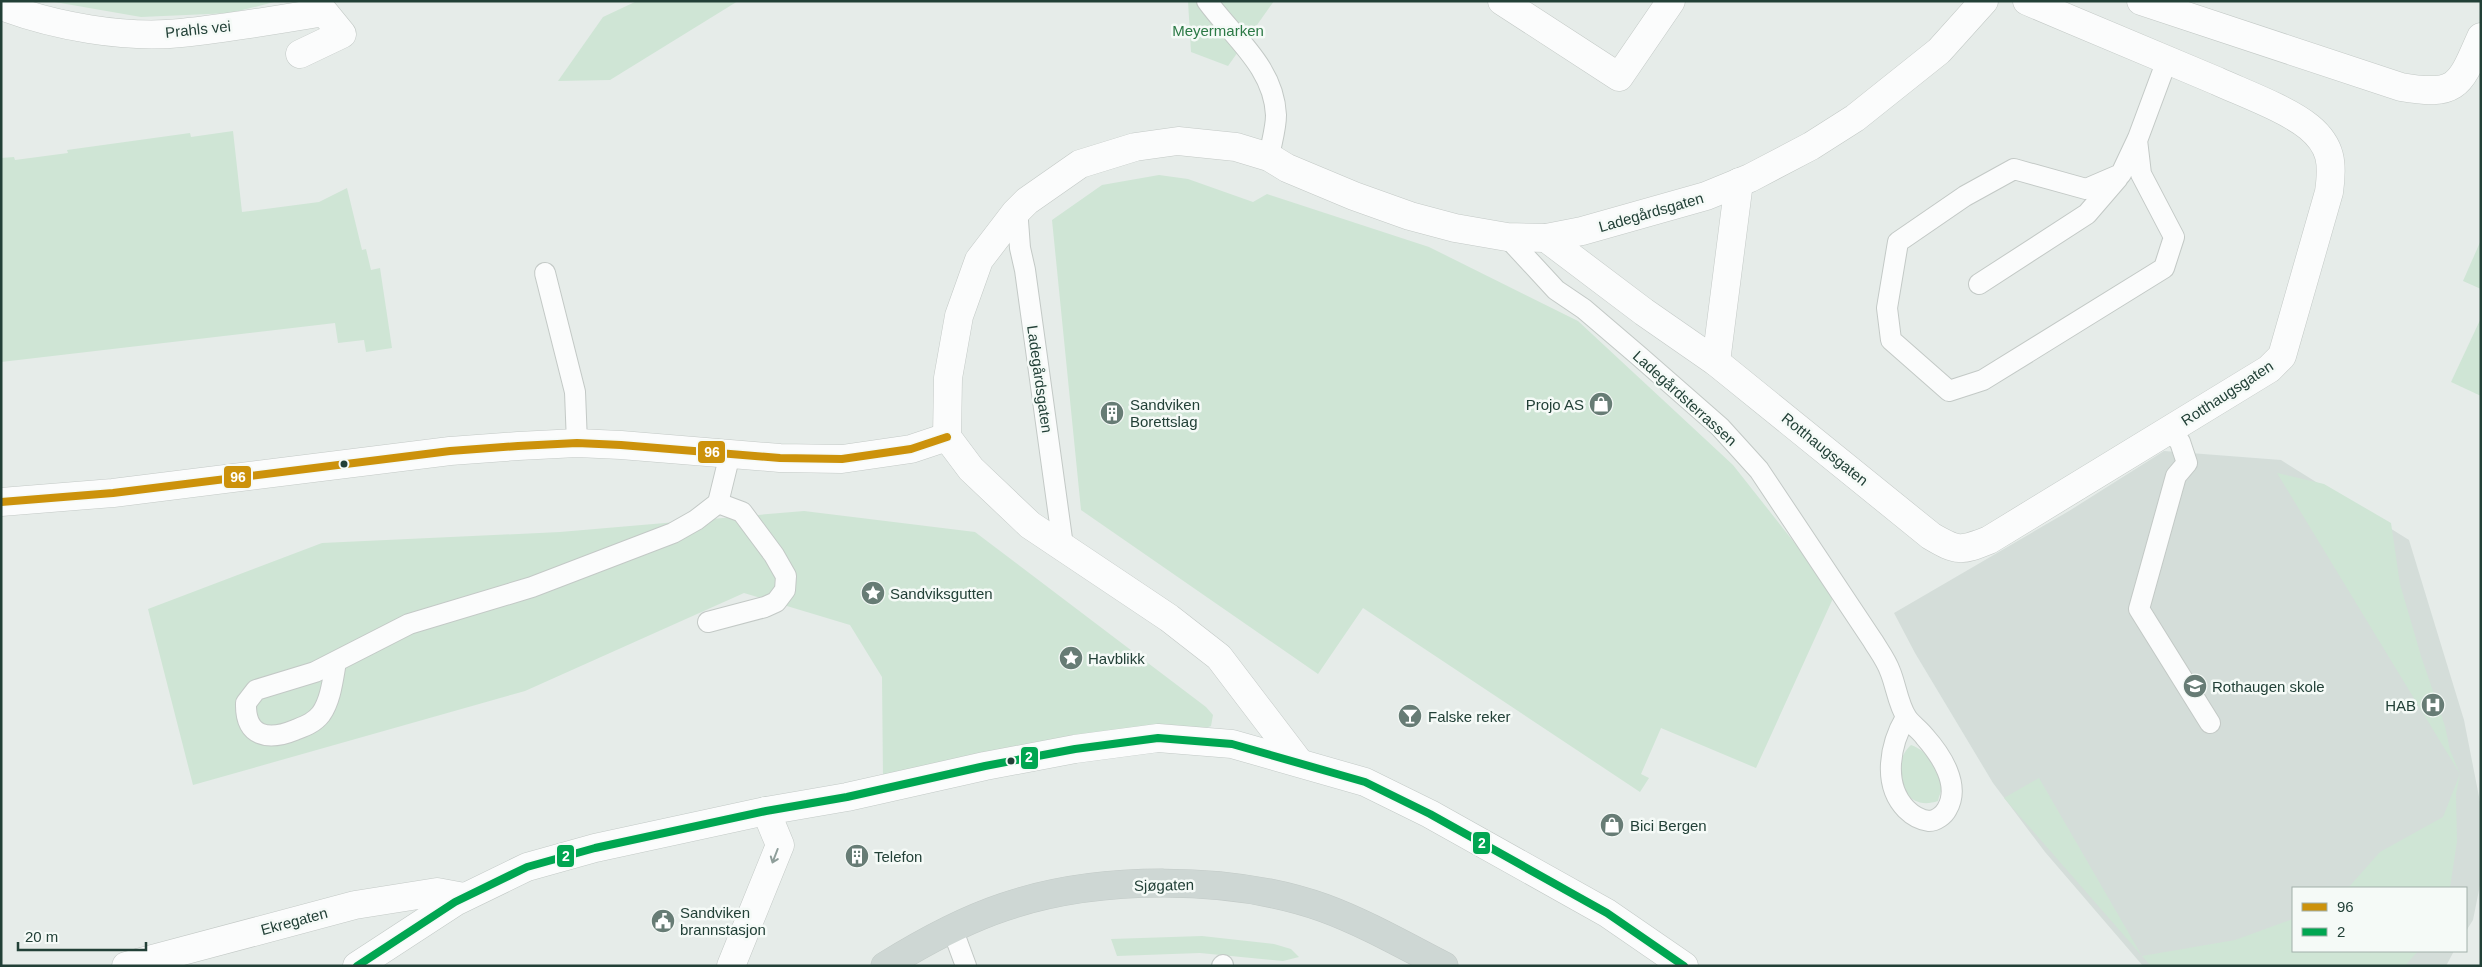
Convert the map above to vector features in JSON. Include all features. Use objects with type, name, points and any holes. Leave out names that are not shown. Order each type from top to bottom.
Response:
[{"type":"main road","name":"Sjøgaten","points":[[885,966],[952,928],[1003,907],[1049,894],[1145,884],[1221,885],[1271,892],[1325,908],[1444,966]]},
{"type":"street","points":[[1502,1],[1619,77],[1671,1]]},
{"type":"street","name":"Ladegårdsgaten","points":[[947,436],[948,378],[959,316],[979,260],[1027,201],[1080,164],[1135,147],[1178,140],[1236,146],[1269,157],[1287,168],[1318,181],[1410,216],[1455,228],[1507,237],[1546,238],[1635,218],[1706,196],[1750,178],[1811,146],[1855,118],[1939,51],[1984,1]]},
{"type":"street","name":"Rotthaugsgaten","points":[[1546,238],[1644,312],[1716,362],[1931,536],[1948,546],[1964,549],[1989,540],[2269,369],[2282,356],[2329,192],[2332,172],[2331,158],[2327,148],[2309,127],[2268,103],[2026,1]]},
{"type":"street","points":[[2141,1],[2401,87],[2434,90],[2455,85],[2465,73],[2481,37]]},
{"type":"street","name":"Prahls vei","points":[[1,6],[72,26],[126,32],[179,33],[324,12],[342,34],[300,54]]},
{"type":"street","points":[[1716,362],[1739,182]]},
{"type":"street","points":[[5,507],[450,451],[577,444],[842,459],[911,449],[947,436],[971,469],[1030,525],[1169,618],[1219,657],[1299,762]]},
{"type":"street","points":[[357,966],[429,916],[527,867],[595,848],[766,811],[847,797],[985,766],[1075,749],[1158,738],[1232,744],[1365,782],[1430,814],[1607,913],[1684,966]]},
{"type":"street","points":[[731,966],[780,845],[766,811]]},
{"type":"street","name":"Ekregaten","points":[[126,966],[355,905],[437,892],[464,897]]},
{"type":"lane","points":[[1207,1],[1253,57],[1265,74],[1274,95],[1276,117],[1269,157]]},
{"type":"lane","points":[[1980,284],[2086,214],[2121,174],[2138,138],[2167,60]]},
{"type":"lane","points":[[2121,174],[2086,189],[2014,169],[1965,196],[1898,242],[1887,308],[1891,340],[1949,392],[1983,380],[2164,268],[2174,237],[2142,174],[2138,138]]},
{"type":"lane","name":"Ladegårdsgaten","points":[[1015,214],[1018,221],[1020,248],[1026,270],[1063,546]]},
{"type":"lane","name":"Ladegårdsterrassen","points":[[1507,237],[1556,290],[1584,309],[1640,356],[1720,427],[1759,470],[1890,668],[1906,717],[1926,738],[1949,775],[1953,792],[1951,802],[1944,814],[1932,821],[1917,819],[1905,808],[1896,794],[1890,760],[1894,744],[1906,717]]},
{"type":"lane","points":[[545,273],[575,392],[577,444]]},
{"type":"lane","points":[[2170,430],[2180,442],[2187,463],[2176,476],[2140,609],[2210,723]]},
{"type":"lane","points":[[336,662],[327,702],[322,713],[312,723],[286,734],[266,736],[255,732],[248,723],[246,703],[256,690],[315,672],[424,618],[532,587],[673,534],[696,520],[718,503],[730,454]]},
{"type":"lane","points":[[708,622],[765,607],[776,602],[785,590],[786,583],[786,576],[774,555],[742,512],[718,503]]},
{"type":"lane","points":[[952,928],[966,966]]},
{"type":"shaded area","name":"Rothaugen skole","points":[[2164,451],[2281,460],[2409,540],[2464,720],[2481,807],[2481,880],[2473,920],[2467,929],[2467,887],[2292,887],[2292,952],[2453,952],[2446,966],[2143,966],[2045,852],[1993,783],[1915,653],[1894,613],[2069,511]]},
{"type":"green space","points":[[49,1],[278,1],[231,13],[141,17]]},
{"type":"green space","points":[[637,1],[738,1],[610,80],[558,81],[603,17]]},
{"type":"green space","name":"Meyermarken","points":[[1188,1],[1274,1],[1228,66],[1191,52]]},
{"type":"green space","points":[[233,131],[242,212],[319,202],[347,188],[362,250],[366,249],[371,270],[380,268],[392,348],[366,352],[364,340],[338,343],[335,323],[1,362],[1,158],[14,157],[15,160],[68,153],[67,150],[190,133],[191,137]]},
{"type":"green space","points":[[1159,175],[1188,179],[1253,202],[1267,194],[1429,247],[1578,321],[1733,465],[1835,594],[1756,768],[1661,728],[1641,774],[1649,778],[1640,792],[1363,608],[1318,674],[1081,510],[1052,220],[1102,185]]},
{"type":"green space","points":[[2481,240],[2481,289],[2463,281]]},
{"type":"green space","points":[[2481,318],[2481,396],[2451,382]]},
{"type":"green space","points":[[2277,473],[2324,484],[2391,523],[2400,584],[2421,656],[2445,726],[2450,750],[2460,774]]},
{"type":"green space","points":[[804,511],[975,532],[1206,707],[1213,715],[1211,726],[1190,734],[883,779],[882,677],[850,625],[744,593],[525,691],[193,785],[148,609],[322,543],[560,532]]},
{"type":"green space","points":[[1911,745],[1927,755],[1939,772],[1942,789],[1938,801],[1925,803],[1915,800],[1907,794],[1902,785],[1901,764],[1904,753]]},
{"type":"green space","points":[[2460,774],[2456,794],[2457,841],[2450,887],[2349,887],[2380,852],[2443,817]]},
{"type":"green space","points":[[2039,778],[2142,956],[2004,798]]},
{"type":"green space","points":[[2292,919],[2292,952],[2417,952],[2405,966],[2151,966],[2142,956],[2235,940]]},
{"type":"green space","points":[[1202,936],[1274,944],[1291,949],[1299,957],[1283,961],[1200,953],[1117,956],[1111,939]]},
{"type":"transit line","name":"96","points":[[1,502],[113,493],[450,451],[518,446],[577,443],[780,458],[842,459],[911,449],[947,437]]},
{"type":"transit line","name":"2","points":[[357,966],[455,902],[527,867],[595,848],[766,811],[847,797],[985,766],[1075,749],[1158,738],[1232,744],[1365,782],[1430,814],[1607,913],[1684,966]]},
{"type":"place","name":"Projo AS","points":[[1601,404]]},
{"type":"place","name":"Sandviken Borettslag","points":[[1112,413]]},
{"type":"place","name":"Sandviksgutten","points":[[873,593]]},
{"type":"place","name":"Havblikk","points":[[1071,658]]},
{"type":"place","name":"Rothaugen skole","points":[[2195,686]]},
{"type":"place","name":"HAB","points":[[2433,705]]},
{"type":"place","name":"Falske reker","points":[[1410,716]]},
{"type":"place","name":"Bici Bergen","points":[[1612,825]]},
{"type":"place","name":"Telefon","points":[[857,856]]},
{"type":"place","name":"Sandviken brannstasjon","points":[[663,921]]}]
